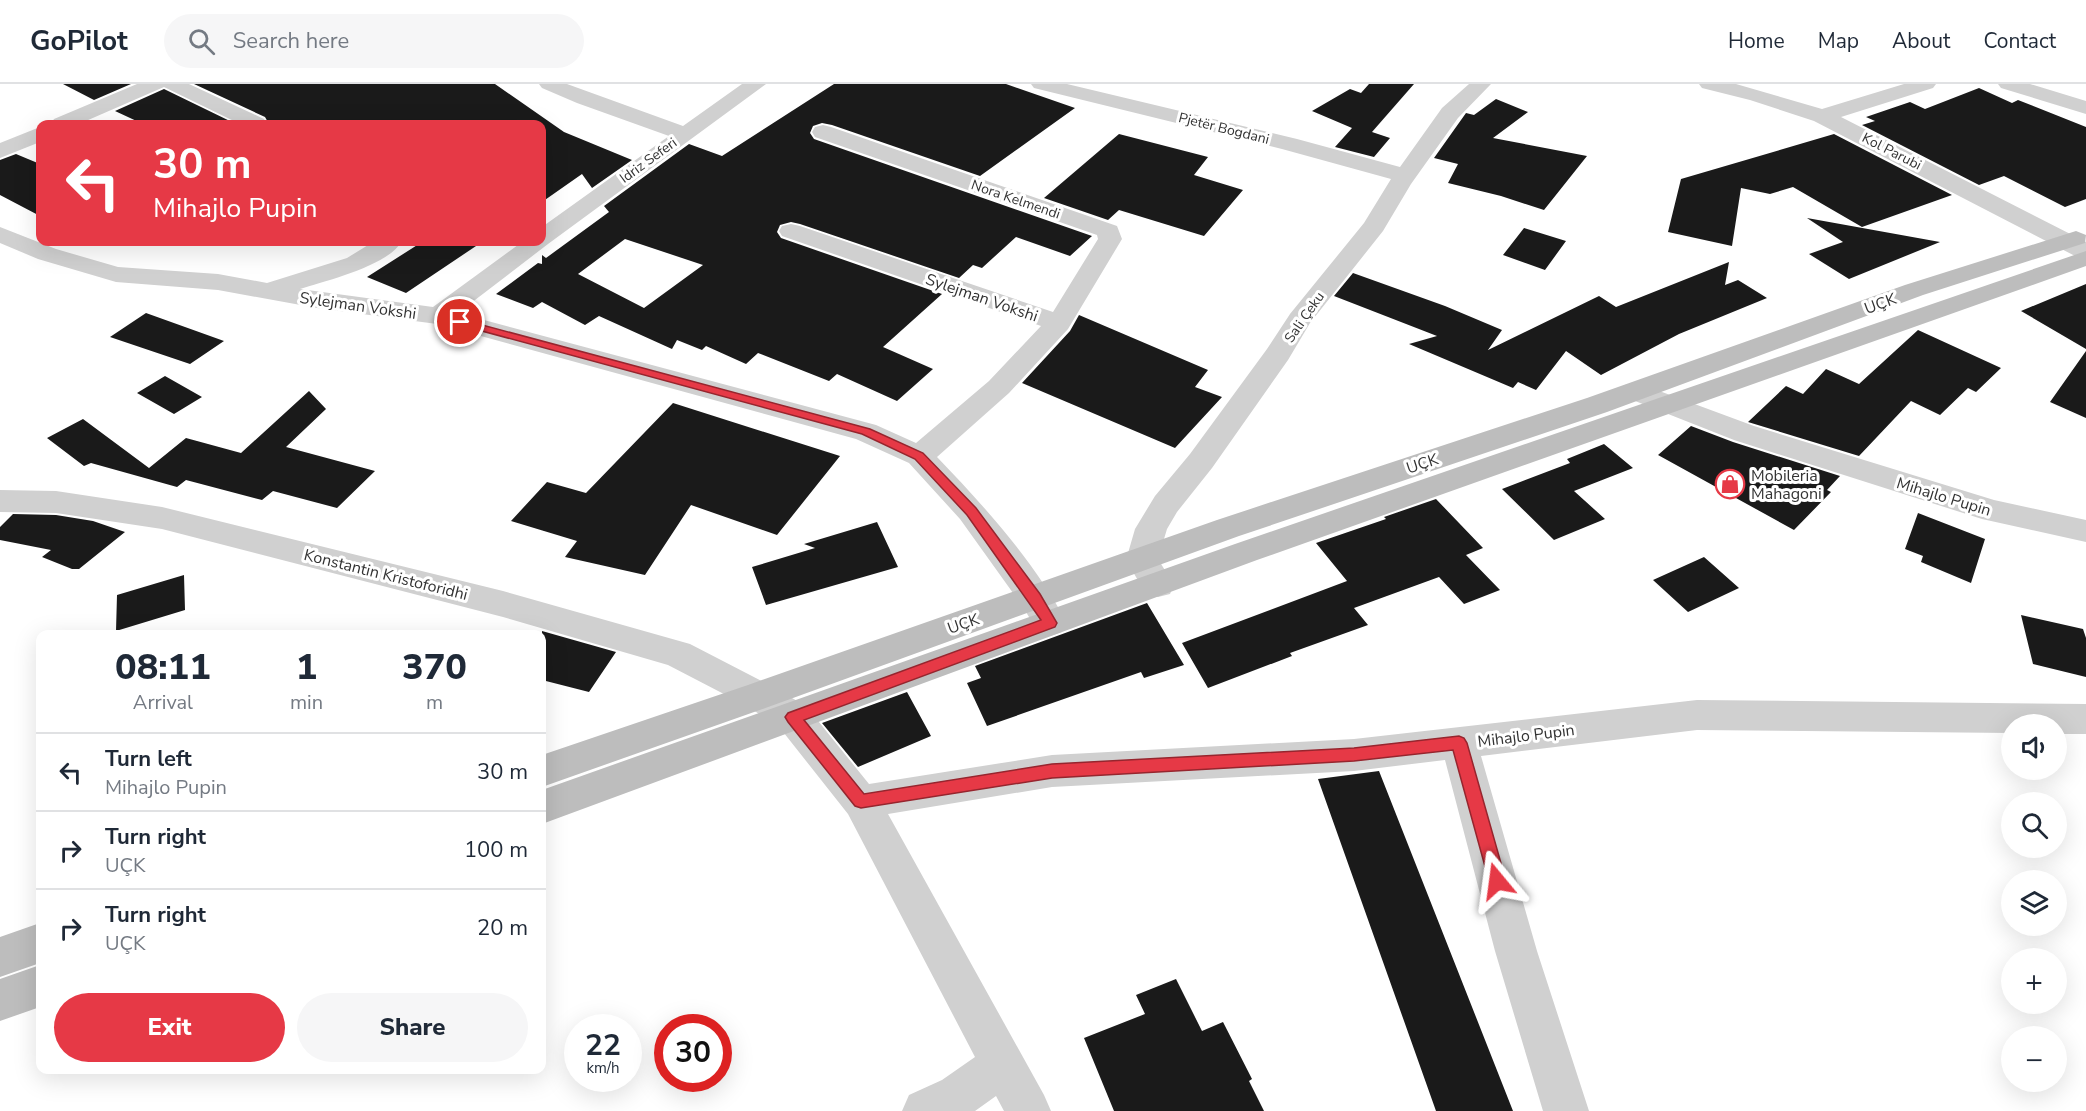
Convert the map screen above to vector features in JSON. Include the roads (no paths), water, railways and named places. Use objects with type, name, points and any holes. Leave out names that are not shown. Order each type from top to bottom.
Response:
[{"type":"main road","name":"UÇK","points":[[1150,572],[1228,528],[1635,391],[1914,290],[2081,246]]},
{"type":"main road","name":"UÇK","points":[[546,770],[759,696],[1042,610],[1150,572],[1246,552],[1667,404],[2081,246]]},
{"type":"main road","name":"UÇK","points":[[546,806],[793,717],[1042,610]]},
{"type":"main road","points":[[0,957],[36,944]]},
{"type":"main road","points":[[0,1000],[36,987]]},
{"type":"street","points":[[71,120],[155,84]]},
{"type":"street","points":[[172,84],[248,120]]},
{"type":"street","points":[[549,84],[584,99],[684,134]]},
{"type":"street","name":"Idriz Seferi","points":[[546,230],[756,84]]},
{"type":"street","name":"Pjetër Bogdani","points":[[1041,84],[1289,144],[1405,176]]},
{"type":"street","name":"Sali Çeku","points":[[1150,572],[1151,529],[1166,504],[1201,461],[1278,354],[1299,320],[1374,226],[1405,176],[1450,113],[1481,84]]},
{"type":"street","name":"Kol Parubi","points":[[1709,84],[1732,87],[1822,116],[2081,246]]},
{"type":"street","points":[[1822,116],[1926,84]]},
{"type":"street","points":[[2008,84],[2086,108]]},
{"type":"street","name":"Nora Kelmendi","points":[[823,132],[1108,231],[1110,239],[1059,323]]},
{"type":"street","points":[[0,151],[36,136]]},
{"type":"street","name":"Sylejman Vokshi","points":[[791,231],[1059,323],[999,387],[919,456]]},
{"type":"street","name":"Sylejman Vokshi","points":[[0,234],[47,254],[116,274],[218,282],[438,316],[866,432],[919,456],[971,512],[1042,610]]},
{"type":"street","points":[[268,291],[356,263],[383,246]]},
{"type":"street","name":"Idriz Seferi","points":[[438,316],[524,246]]},
{"type":"street","name":"Mihajlo Pupin","points":[[1635,391],[1744,434],[1993,512],[2086,531]]},
{"type":"street","name":"Konstantin Kristoforidhi","points":[[0,501],[56,502],[162,518],[503,604],[678,654],[759,696]]},
{"type":"street","points":[[759,696],[793,717],[861,802],[1028,1111]]},
{"type":"street","name":"Mihajlo Pupin","points":[[861,802],[1052,771],[1354,755],[1697,715],[2086,719]]},
{"type":"street","points":[[1459,743],[1516,951],[1566,1111]]},
{"type":"street","points":[[925,1111],[958,1096],[1002,1064]]},
{"type":"place","name":"Mobileria Mahagoni","points":[[1730,484]]}]
